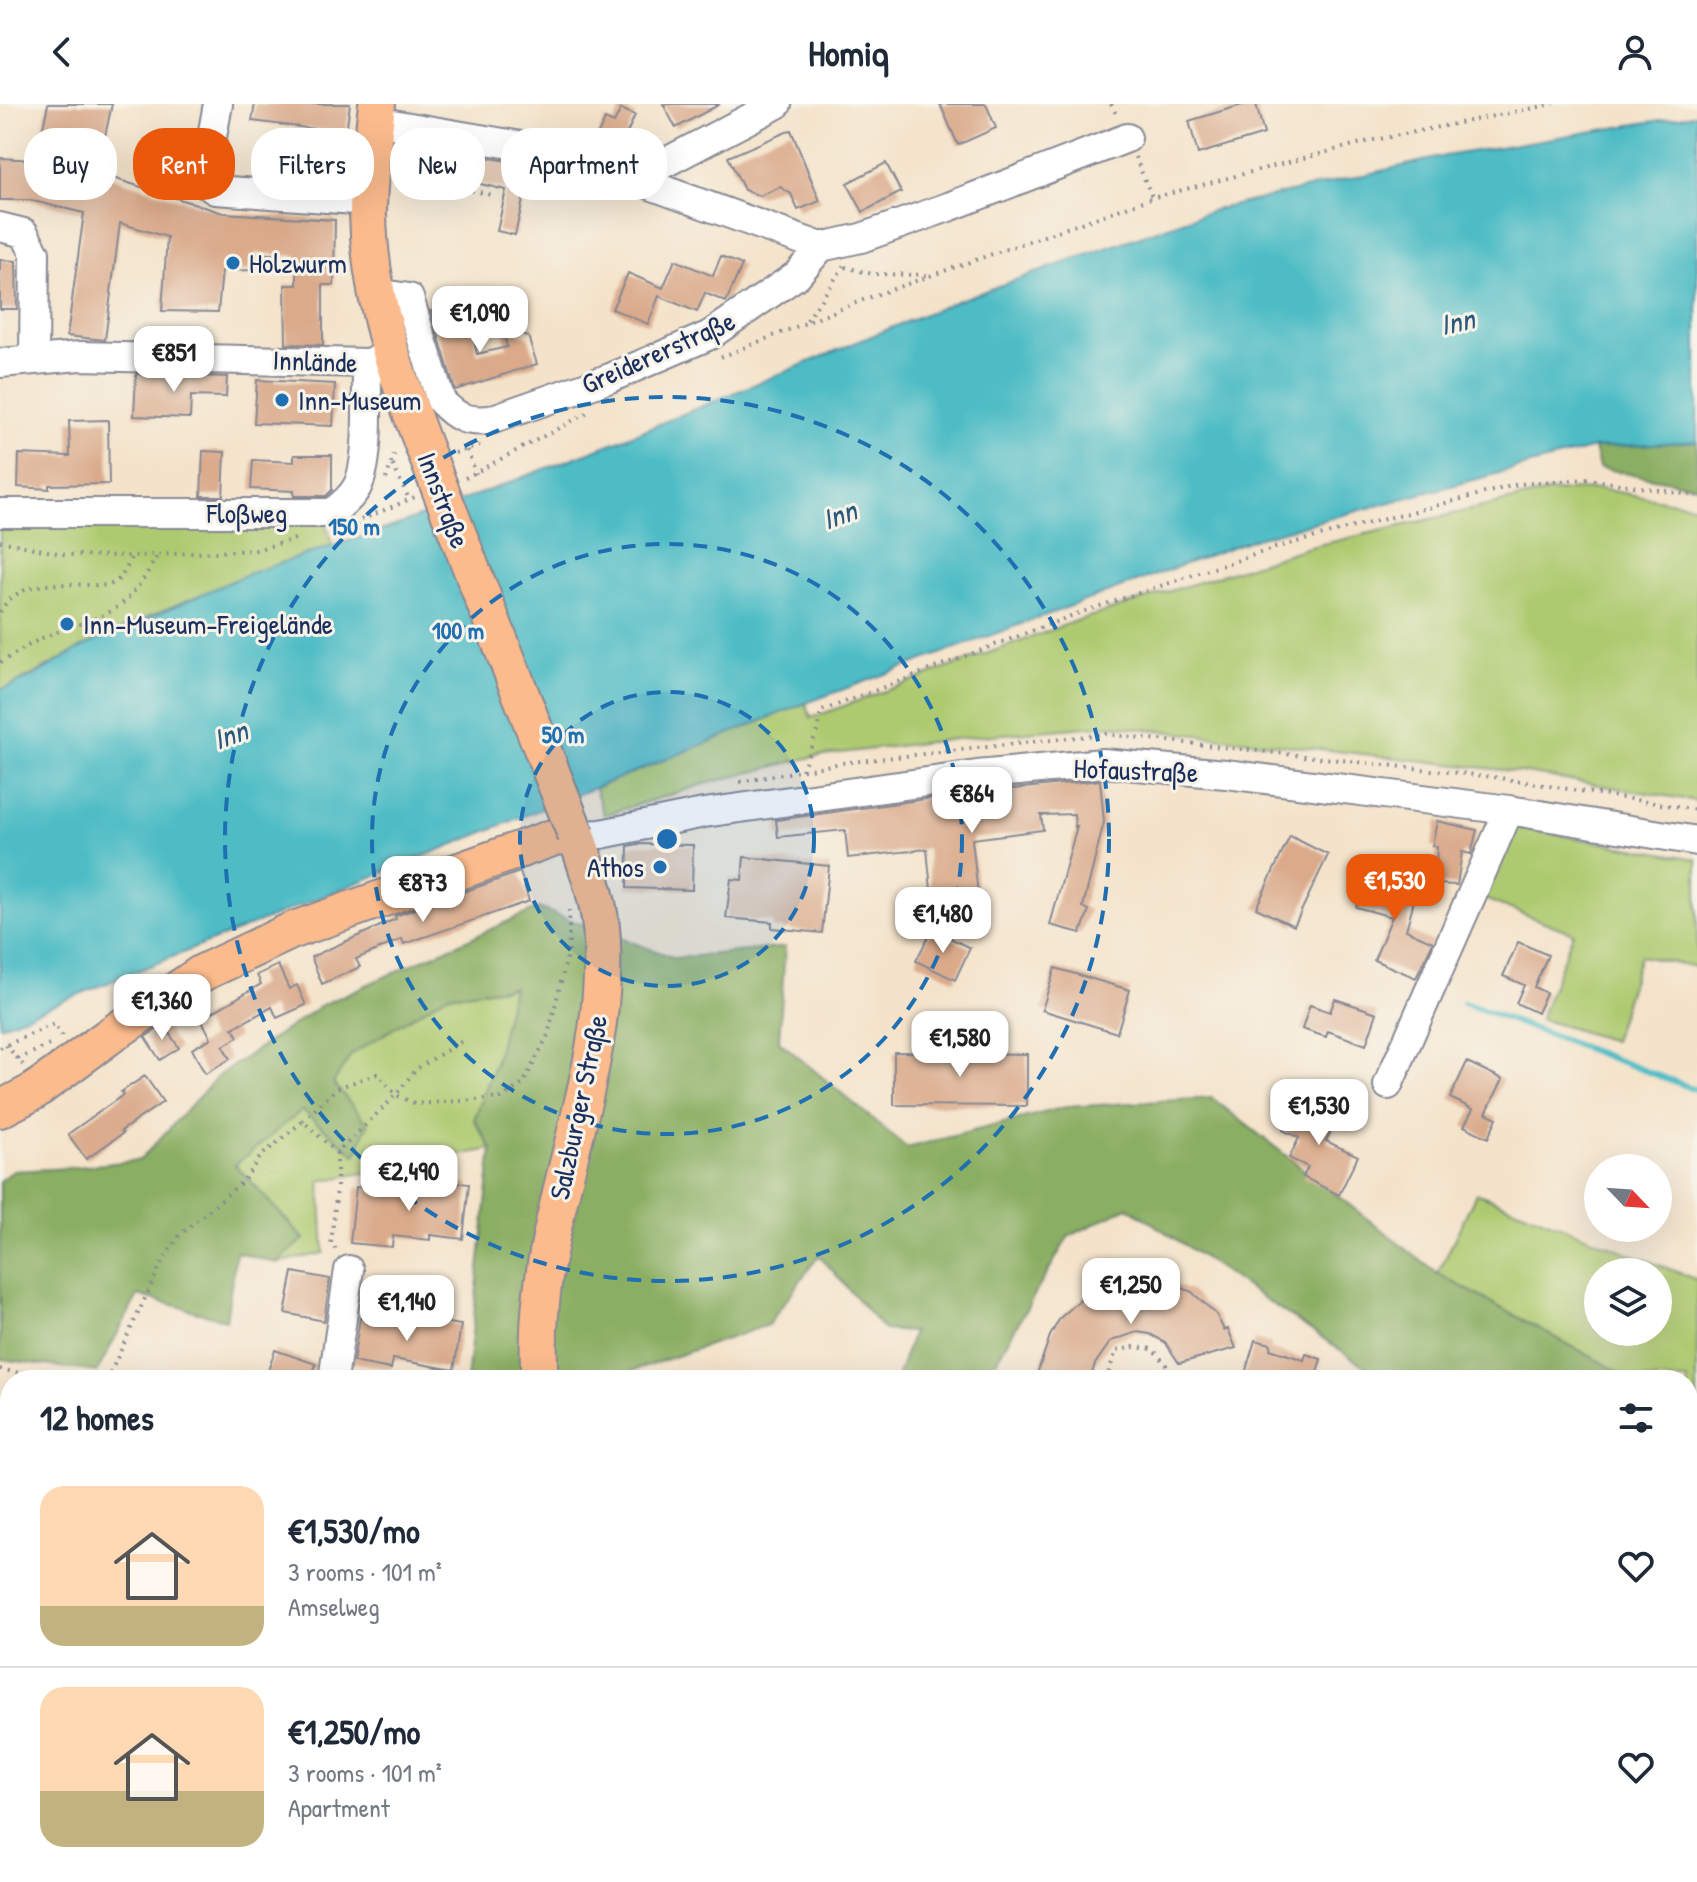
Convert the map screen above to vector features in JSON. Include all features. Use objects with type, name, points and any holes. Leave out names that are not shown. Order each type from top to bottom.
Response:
[{"type":"main road","name":"Innstraße","points":[[376,112],[369,201],[379,360],[422,488],[576,835]]},
{"type":"main road","points":[[0,1109],[33,1092],[202,973],[291,931],[555,837],[576,835]]},
{"type":"main road","name":"Salzburger Straße","points":[[540,1370],[538,1326],[542,1285],[592,1055],[603,973],[597,905],[576,835]]},
{"type":"street","points":[[218,104],[205,175],[208,185],[215,190],[369,201]]},
{"type":"street","points":[[667,162],[777,104]]},
{"type":"street","points":[[376,112],[501,140]]},
{"type":"street","points":[[667,191],[821,247],[861,238],[936,212],[1127,138]]},
{"type":"street","points":[[0,227],[24,233],[35,253],[34,358]]},
{"type":"street","name":"Greidererstraße","points":[[376,293],[409,298],[441,401],[451,412],[470,421],[490,420],[610,378],[710,335],[797,275],[821,247]]},
{"type":"street","name":"Innlände","points":[[0,363],[80,356],[379,360]]},
{"type":"street","name":"Floßweg","points":[[0,513],[331,513],[343,505],[357,488],[364,467],[379,360]]},
{"type":"street","name":"Hofaustraße","points":[[576,835],[601,834],[704,813],[977,775],[1103,763],[1226,774],[1509,810],[1697,841]]},
{"type":"street","points":[[1388,1085],[1509,810]]},
{"type":"street","points":[[334,1370],[349,1270]]},
{"type":"path","points":[[721,357],[930,275],[1152,198],[1369,141],[1554,104]]},
{"type":"path","points":[[1142,175],[1152,198]]},
{"type":"path","points":[[485,194],[495,196]]},
{"type":"path","points":[[806,322],[844,266],[872,274],[930,275]]},
{"type":"path","points":[[467,450],[476,474],[593,410]]},
{"type":"path","points":[[393,464],[422,488]]},
{"type":"path","points":[[802,770],[819,726],[821,711],[1079,613],[1281,546],[1519,484],[1588,479],[1697,496]]},
{"type":"path","points":[[356,521],[369,518]]},
{"type":"path","points":[[0,541],[67,555],[132,556],[256,550],[302,537]]},
{"type":"path","points":[[0,662],[48,636],[101,618],[120,607],[135,594],[158,554]]},
{"type":"path","points":[[0,612],[6,602],[26,588],[64,584],[109,586],[118,581],[132,556]]},
{"type":"path","points":[[112,1370],[162,1262],[179,1236],[243,1181],[261,1156],[337,1088],[377,1074],[396,1095],[416,1104],[501,1098],[523,1084],[548,1035],[569,949],[569,899]]},
{"type":"path","points":[[18,1059],[64,1038],[54,1024],[3,1046],[24,1066]]},
{"type":"path","points":[[349,1270],[331,1243],[337,1153],[424,1063],[464,1040]]},
{"type":"path","points":[[303,1121],[337,1153]]},
{"type":"path","points":[[1109,1370],[1116,1351],[1133,1347],[1153,1349],[1166,1370]]},
{"type":"green space","points":[[1697,441],[1697,486],[1599,468],[1594,448]]},
{"type":"green space","points":[[1600,489],[1697,506],[1697,801],[1520,772],[1111,725],[979,736],[816,756],[708,783],[604,815],[595,788],[806,703],[811,718],[1076,621],[1306,548],[1548,492]]},
{"type":"green space","name":"Inn-Museum-Freigelände","points":[[0,518],[325,521],[332,545],[147,617],[0,690]]},
{"type":"green space","points":[[1506,826],[1697,859],[1697,967],[1640,956],[1613,1041],[1540,1019],[1573,933],[1479,897]]},
{"type":"green space","points":[[538,908],[675,958],[785,947],[779,1041],[907,1148],[1066,1107],[1212,1098],[1438,1274],[1616,1370],[1370,1370],[1128,1207],[1068,1237],[991,1370],[900,1370],[913,1332],[884,1330],[819,1255],[768,1325],[635,1370],[468,1370],[492,1149],[474,1120],[495,1064],[513,987],[447,995],[351,1055],[333,1083],[368,1124],[356,1155],[302,1110],[235,1165],[304,1239],[276,1263],[236,1252],[226,1320],[138,1295],[98,1370],[0,1359],[0,1181],[13,1171],[140,1160],[218,1076],[322,1005]]},
{"type":"green space","points":[[514,987],[495,1064],[474,1120],[492,1149],[320,1181],[324,1253],[276,1263],[304,1239],[235,1165],[302,1109],[356,1154],[367,1124],[333,1083],[351,1054],[447,995]]},
{"type":"green space","points":[[1476,1193],[1584,1236],[1584,1242],[1600,1242],[1641,1258],[1584,1258],[1584,1346],[1672,1346],[1672,1270],[1697,1280],[1697,1370],[1616,1370],[1438,1274]]},
{"type":"water","name":"Inn","points":[[1697,114],[1697,441],[1594,448],[1256,538],[806,703],[0,1026],[0,690],[30,678],[84,646],[250,573],[395,526],[618,441],[956,301],[1214,210],[1445,156]]},
{"type":"building","points":[[48,104],[112,104],[107,128],[43,128]]},
{"type":"building","points":[[255,104],[350,104],[347,128],[307,128],[252,121]]},
{"type":"building","points":[[663,104],[720,104],[676,128]]},
{"type":"building","points":[[940,104],[986,104],[996,128],[958,145]]},
{"type":"building","points":[[1245,104],[1256,104],[1264,134],[1198,154],[1189,121]]},
{"type":"building","points":[[621,109],[635,115],[629,128],[601,128],[605,119],[614,123]]},
{"type":"building","points":[[791,130],[820,201],[798,210],[791,194],[780,187],[760,196],[744,190],[728,157]]},
{"type":"building","points":[[485,157],[501,160],[501,189],[485,185]]},
{"type":"building","points":[[0,158],[24,159],[24,200],[0,200]]},
{"type":"building","points":[[886,163],[901,192],[863,212],[847,183]]},
{"type":"building","points":[[117,179],[133,184],[133,200],[182,200],[223,213],[335,220],[334,285],[323,285],[323,345],[286,344],[285,285],[297,285],[297,256],[256,253],[255,270],[222,271],[218,312],[162,311],[167,237],[120,223],[105,340],[67,336],[84,213],[29,200],[117,200]]},
{"type":"building","points":[[504,200],[523,200],[515,235],[497,231]]},
{"type":"building","points":[[721,256],[742,265],[726,302],[705,293],[697,312],[659,296],[648,324],[612,309],[628,273],[663,288],[675,260],[713,276]]},
{"type":"building","points":[[0,260],[16,261],[17,309],[0,309]]},
{"type":"building","points":[[431,311],[471,326],[477,354],[507,347],[503,330],[528,336],[537,364],[455,390]]},
{"type":"building","points":[[136,374],[227,377],[226,397],[191,396],[190,418],[134,416]]},
{"type":"building","name":"Inn-Museum","points":[[257,380],[335,384],[333,426],[254,423]]},
{"type":"building","points":[[108,420],[109,484],[49,485],[49,489],[18,487],[19,454],[70,456],[69,421]]},
{"type":"building","points":[[203,451],[225,452],[223,496],[201,496]]},
{"type":"building","points":[[294,455],[332,455],[332,490],[326,496],[294,496],[294,491],[251,489],[253,460],[294,462]]},
{"type":"building","points":[[1100,780],[1104,822],[1083,907],[1089,910],[1081,933],[1050,925],[1077,826],[1074,814],[1041,815],[1043,830],[972,839],[978,895],[932,900],[927,849],[848,858],[845,830],[778,837],[776,820],[955,795]]},
{"type":"building","points":[[1437,821],[1477,830],[1471,854],[1462,852],[1457,885],[1435,884],[1437,847],[1432,846]]},
{"type":"building","points":[[1290,836],[1328,855],[1294,926],[1256,908]]},
{"type":"building","name":"Athos","points":[[693,845],[692,890],[627,888],[628,846]]},
{"type":"building","points":[[744,857],[829,866],[822,933],[772,928],[772,922],[726,918],[731,879],[742,880]]},
{"type":"building","points":[[1365,871],[1418,886],[1406,930],[1433,942],[1416,978],[1374,960],[1392,917],[1356,907]]},
{"type":"building","points":[[520,872],[529,901],[404,944],[402,939],[356,959],[360,967],[322,984],[311,957],[396,919],[395,916]]},
{"type":"building","points":[[932,929],[970,948],[955,980],[916,961]]},
{"type":"building","points":[[1518,942],[1548,955],[1534,987],[1546,993],[1537,1013],[1516,1003],[1524,985],[1503,976]]},
{"type":"building","points":[[278,965],[289,989],[297,985],[306,1005],[277,1018],[272,1007],[233,1028],[238,1037],[223,1046],[230,1059],[205,1074],[192,1049],[211,1038],[201,1019],[261,984],[257,975]]},
{"type":"building","points":[[1055,968],[1130,990],[1117,1033],[1042,1010]]},
{"type":"building","points":[[1335,999],[1377,1013],[1366,1045],[1328,1031],[1326,1037],[1302,1029],[1310,1005],[1330,1012]]},
{"type":"building","points":[[164,1025],[179,1048],[160,1060],[145,1037]]},
{"type":"building","points":[[894,1052],[1027,1054],[1027,1106],[894,1105]]},
{"type":"building","points":[[1467,1062],[1503,1079],[1486,1113],[1497,1118],[1488,1138],[1464,1126],[1473,1109],[1450,1098]]},
{"type":"building","points":[[145,1076],[163,1102],[86,1159],[68,1134]]},
{"type":"building","points":[[1299,1097],[1338,1116],[1326,1141],[1358,1156],[1339,1195],[1303,1177],[1308,1167],[1289,1158],[1299,1138],[1283,1130]]},
{"type":"building","points":[[437,1180],[469,1184],[463,1239],[430,1235],[430,1240],[393,1236],[392,1247],[350,1243],[356,1187],[397,1192],[398,1183],[436,1187]]},
{"type":"building","points":[[293,1272],[330,1279],[324,1321],[285,1313]]},
{"type":"building","points":[[1157,1277],[1192,1292],[1216,1314],[1224,1330],[1228,1329],[1236,1348],[1179,1363],[1165,1342],[1150,1334],[1137,1332],[1111,1341],[1093,1370],[1038,1370],[1060,1318],[1096,1286],[1117,1278]]},
{"type":"building","points":[[360,1318],[399,1325],[400,1319],[461,1325],[454,1370],[393,1359],[391,1369],[353,1362]]},
{"type":"building","points":[[1255,1340],[1271,1344],[1270,1349],[1304,1360],[1306,1354],[1321,1359],[1318,1370],[1246,1370]]},
{"type":"building","points":[[275,1350],[316,1364],[314,1370],[268,1370]]},
{"type":"waterway","points":[[1464,1003],[1697,1090]]},
{"type":"place","name":"Holzwurm","points":[[233,263]]},
{"type":"place","name":"Inn-Museum","points":[[282,400]]},
{"type":"place","name":"Inn-Museum-Freigelände","points":[[67,624]]},
{"type":"place","name":"Athos","points":[[660,867]]}]
